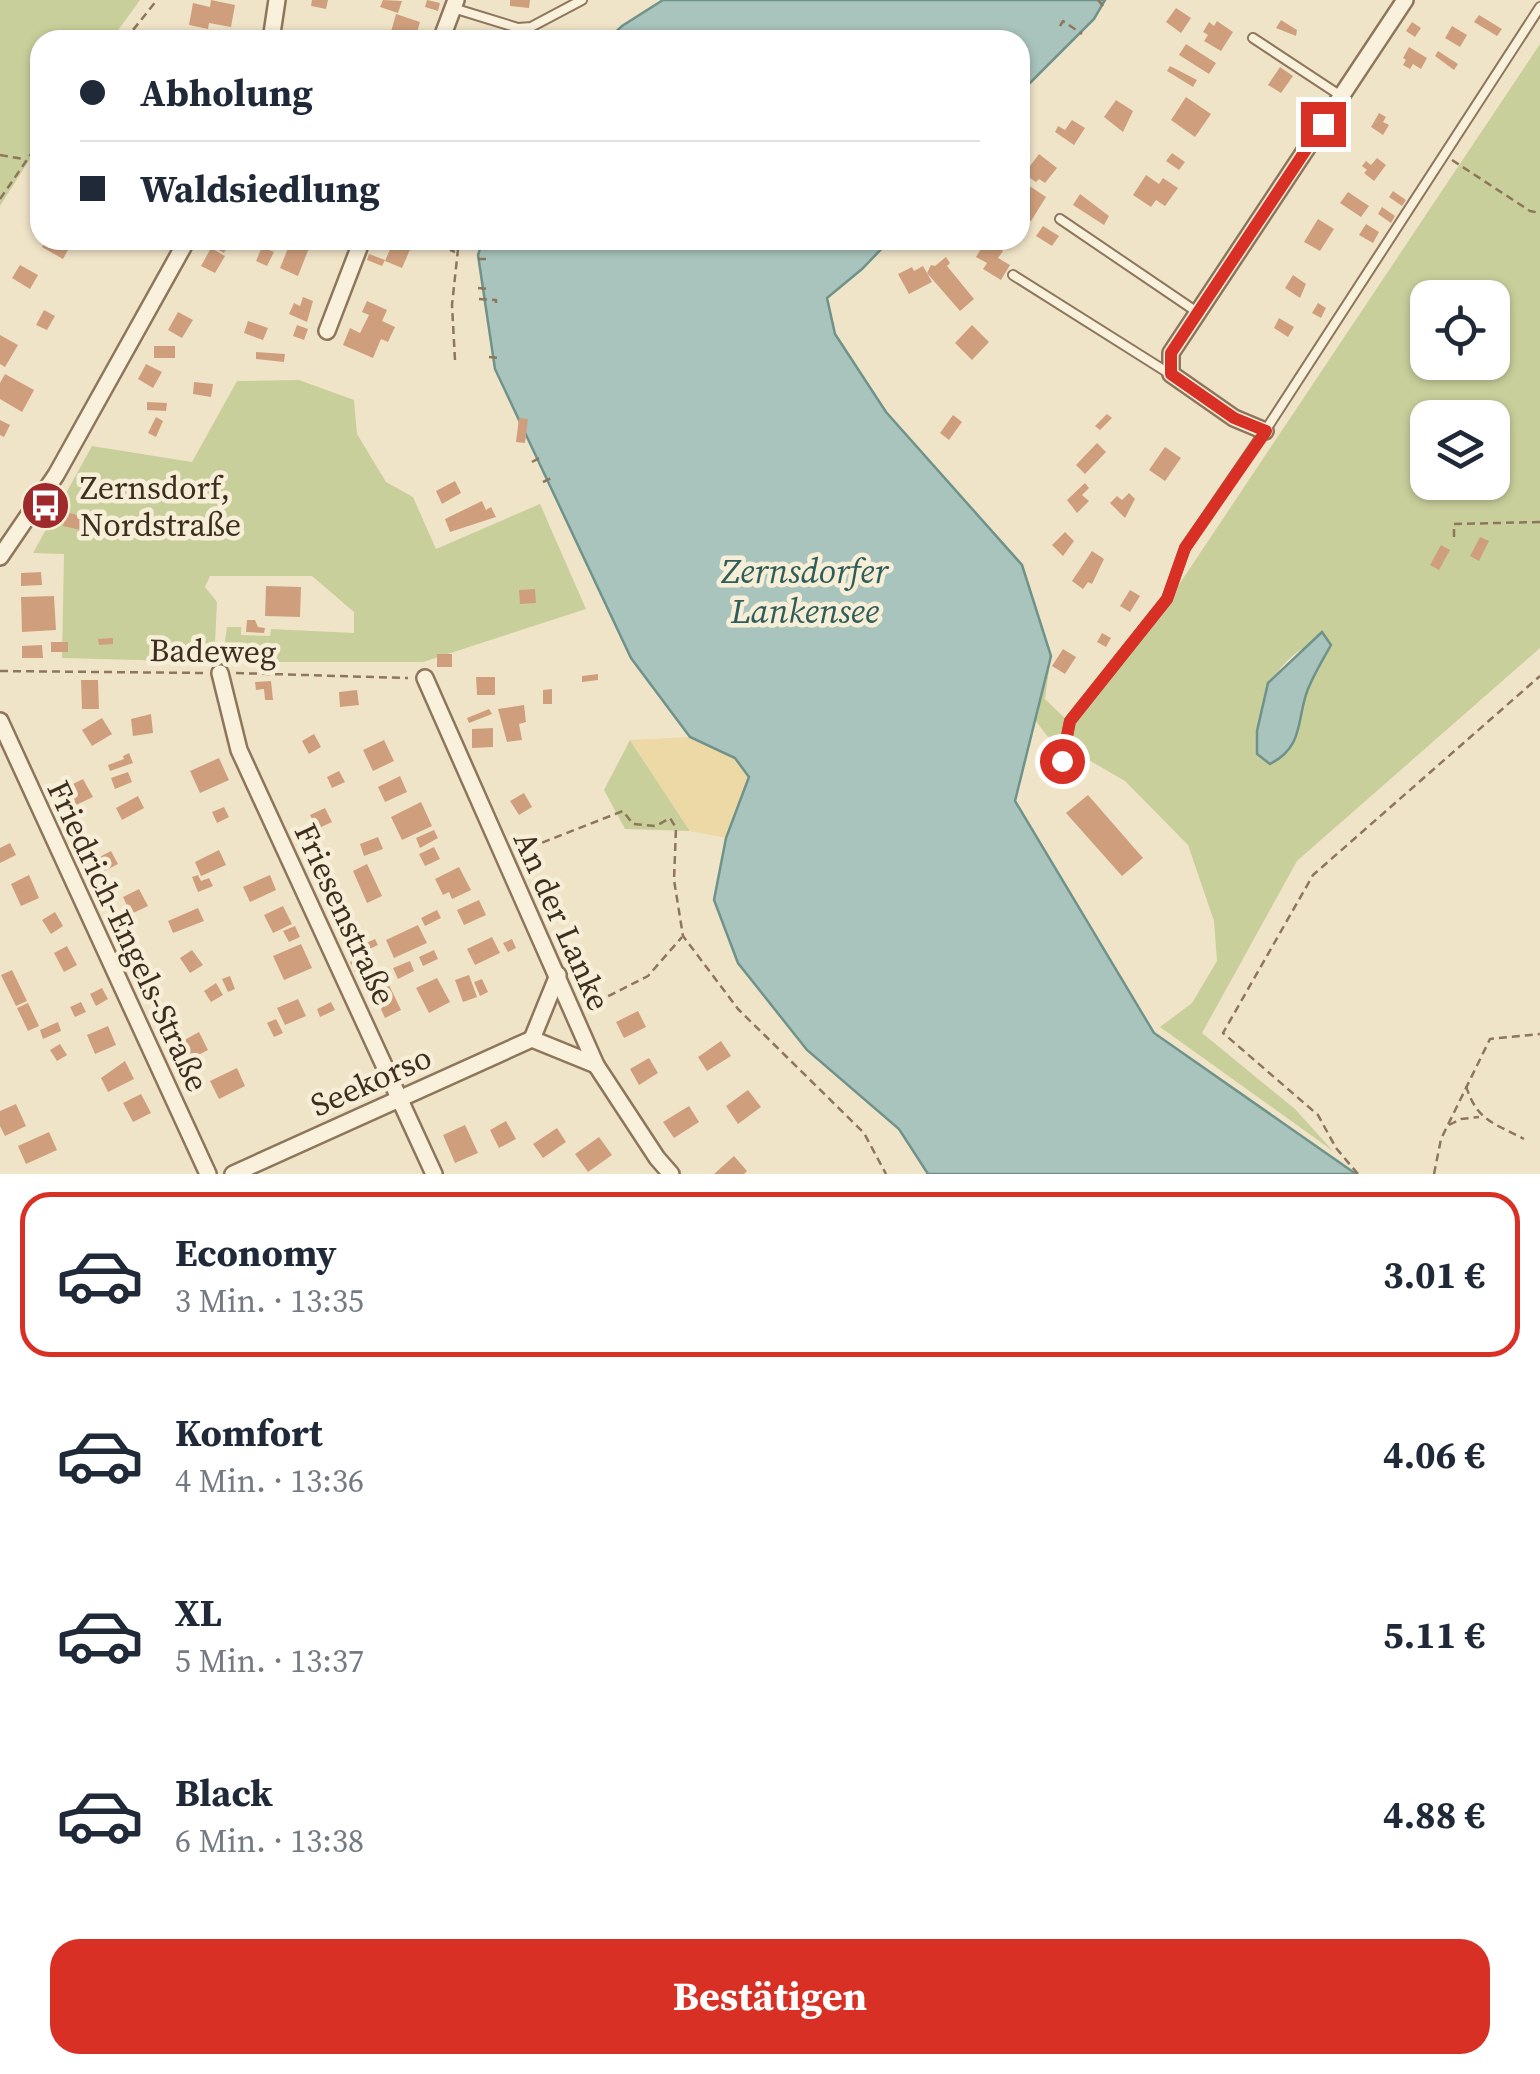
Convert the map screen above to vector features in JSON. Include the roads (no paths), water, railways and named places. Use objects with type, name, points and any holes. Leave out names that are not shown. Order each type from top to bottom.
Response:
[{"type":"street","points":[[272,30],[277,0]]},
{"type":"street","points":[[1266,431],[1234,418],[1171,374],[1171,353],[1405,0]]},
{"type":"street","points":[[444,30],[454,4]]},
{"type":"street","points":[[0,557],[56,475],[181,250]]},
{"type":"street","points":[[327,331],[358,250]]},
{"type":"street","name":"Friesenstraße","points":[[220,673],[239,750],[434,1174]]},
{"type":"street","name":"An der Lanke","points":[[425,678],[596,1065],[671,1174]]},
{"type":"street","name":"Friedrich-Engels-Straße","points":[[0,720],[208,1174]]},
{"type":"street","points":[[558,975],[532,1039],[596,1065]]},
{"type":"street","name":"Seekorso","points":[[233,1174],[532,1039]]},
{"type":"lane","points":[[454,4],[518,28],[531,27],[582,0]]},
{"type":"lane","points":[[1062,761],[1070,721],[1167,599],[1185,548],[1266,431],[1540,7]]},
{"type":"lane","points":[[1253,38],[1342,96]]},
{"type":"lane","points":[[1060,220],[1197,313]]},
{"type":"lane","points":[[1014,275],[1171,374]]},
{"type":"water","points":[[663,0],[1105,0],[1094,19],[1030,83],[1030,30],[618,30]]},
{"type":"water","name":"Zernsdorfer Lankensee","points":[[480,250],[880,250],[827,298],[835,334],[886,412],[1022,565],[1051,656],[1015,801],[1154,1033],[1356,1174],[928,1174],[899,1129],[807,1050],[738,963],[714,900],[726,838],[749,777],[735,758],[690,737],[631,658],[495,369]]},
{"type":"water","points":[[1322,632],[1331,645],[1308,689],[1298,731],[1289,749],[1270,764],[1257,754],[1257,731],[1268,683]]},
{"type":"place","name":"Zernsdorf, Nordstraße","points":[[45,506]]}]
